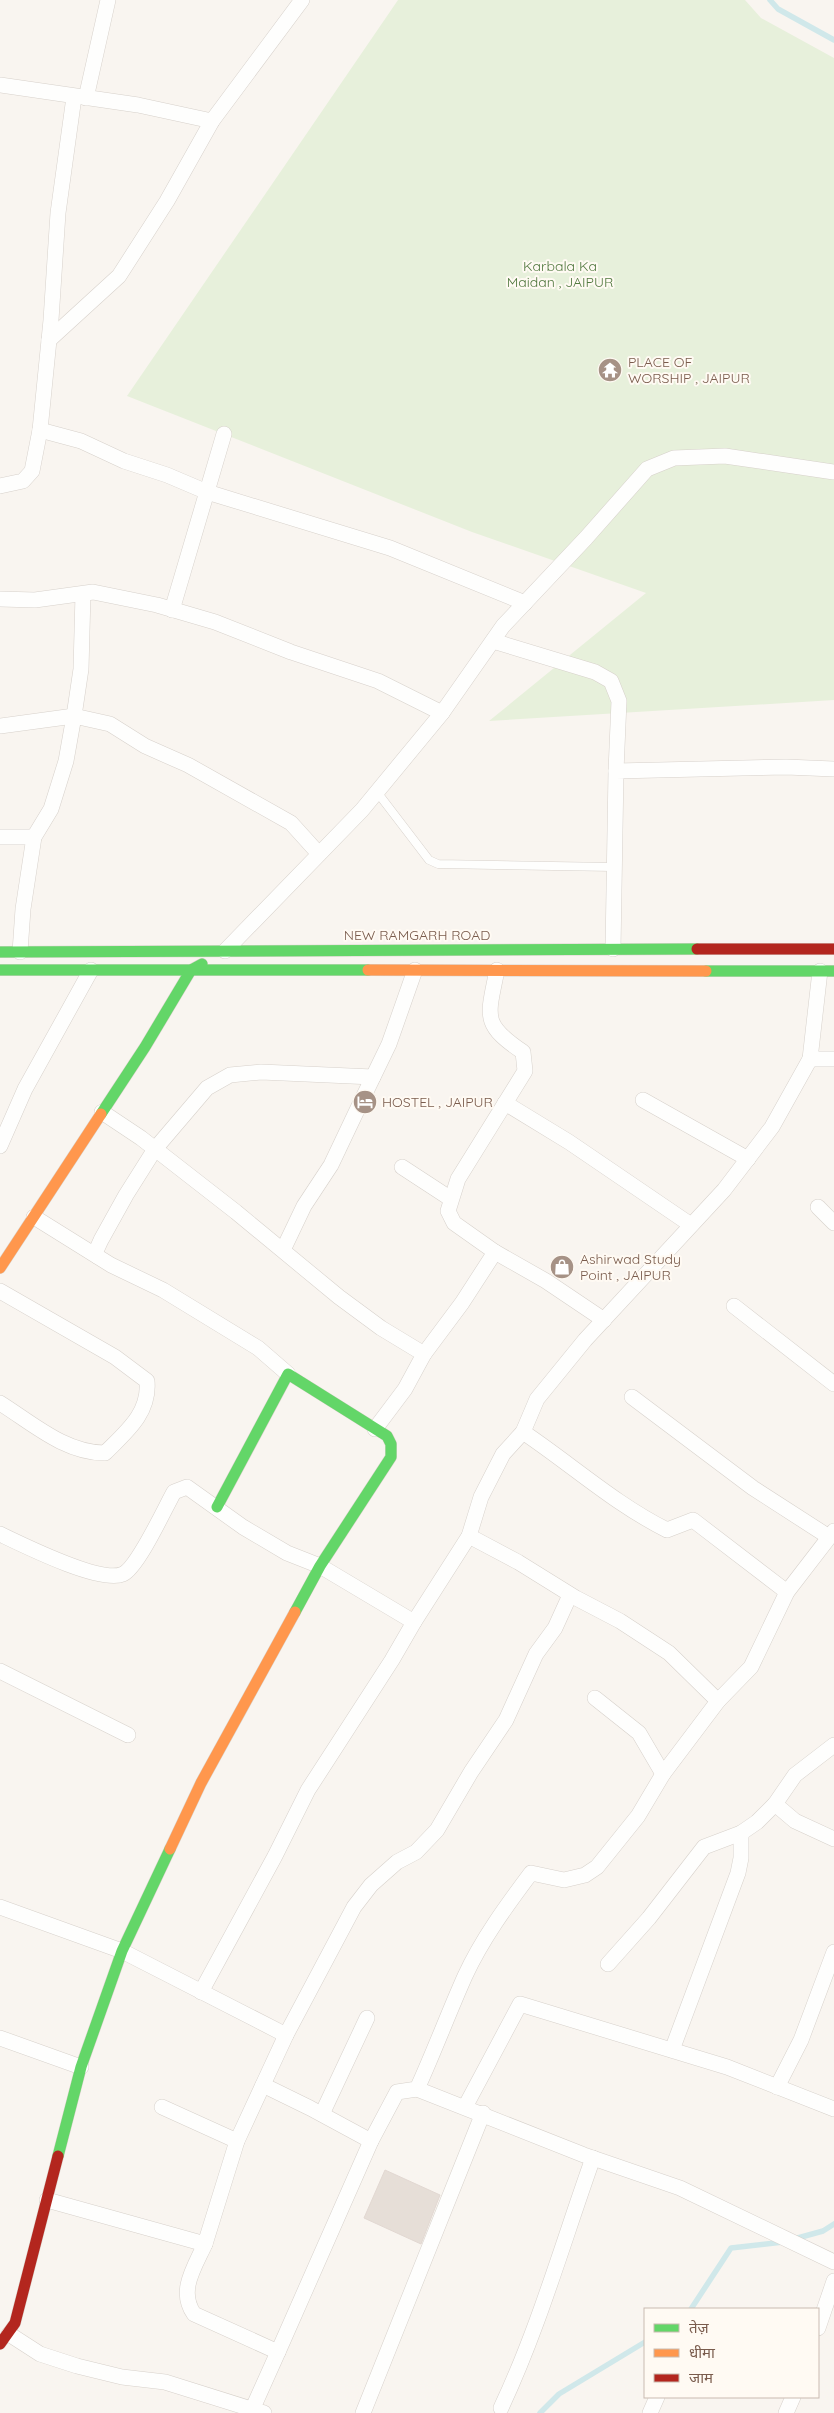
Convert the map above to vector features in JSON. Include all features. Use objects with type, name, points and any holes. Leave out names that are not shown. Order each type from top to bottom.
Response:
[{"type":"street","points":[[0,486],[24,481],[32,471],[40,430],[49,340],[58,213],[80,97],[108,0]]},
{"type":"street","points":[[49,340],[119,276],[167,201],[212,121],[302,0]]},
{"type":"street","points":[[0,85],[138,105],[212,121]]},
{"type":"street","points":[[40,430],[81,441],[124,461],[167,475],[207,492],[390,548],[525,603]]},
{"type":"street","points":[[172,610],[224,434]]},
{"type":"street","points":[[0,1268],[192,970],[225,951],[377,792],[442,713],[503,626],[586,538],[646,469],[674,458],[726,456],[834,472]]},
{"type":"street","points":[[0,599],[35,600],[93,592],[172,610],[215,622],[291,652],[378,681],[442,713]]},
{"type":"street","points":[[20,952],[34,837],[50,809],[66,761],[74,716],[81,669],[82,594]]},
{"type":"street","points":[[493,641],[595,672],[611,681],[620,701],[613,867],[613,949]]},
{"type":"street","points":[[0,726],[74,716],[110,724],[145,746],[234,790],[291,823],[319,854]]},
{"type":"street","points":[[616,771],[786,767],[834,769]]},
{"type":"street","points":[[0,837],[34,837]]},
{"type":"street","name":"NEW RAMGARH ROAD","points":[[0,952],[834,949]]},
{"type":"street","points":[[0,970],[827,971],[810,1059],[772,1127],[724,1190],[585,1340],[537,1399],[523,1432],[503,1454],[481,1497],[469,1536],[308,1790],[275,1856],[201,1992]]},
{"type":"street","points":[[0,1146],[25,1089],[91,970]]},
{"type":"street","points":[[283,1250],[304,1206],[331,1165],[389,1044],[415,970]]},
{"type":"street","points":[[497,970],[490,1009],[491,1021],[501,1037],[523,1052],[526,1063],[525,1070],[458,1179],[448,1211],[454,1223],[495,1252],[546,1281],[604,1320]]},
{"type":"street","points":[[810,1059],[834,1059]]},
{"type":"street","points":[[97,1256],[96,1250],[101,1240],[126,1195],[155,1150],[208,1088],[230,1075],[261,1072],[373,1077]]},
{"type":"street","points":[[643,1100],[748,1159]]},
{"type":"street","points":[[505,1103],[569,1142],[691,1224]]},
{"type":"street","points":[[102,1112],[155,1150],[283,1250],[339,1297],[381,1328],[424,1354]]},
{"type":"street","points":[[402,1167],[452,1199]]},
{"type":"street","points":[[818,1207],[834,1223]]},
{"type":"street","points":[[34,1217],[97,1256],[163,1290],[251,1343],[288,1374],[387,1436],[391,1444],[391,1456],[320,1566],[201,1783],[122,1951],[81,2067],[15,2323],[5,2339],[40,2354],[77,2366],[122,2377],[165,2382],[258,2412],[278,2352],[371,2141],[397,2092],[417,2089],[593,2158],[680,2188],[834,2262]]},
{"type":"street","points":[[375,1429],[405,1389],[424,1354],[462,1303],[495,1252]]},
{"type":"street","points":[[0,1290],[131,1368],[147,1381],[148,1396],[133,1426],[105,1453],[93,1453],[72,1448],[0,1403]]},
{"type":"street","points":[[734,1306],[834,1384]]},
{"type":"street","points":[[217,1507],[288,1374]]},
{"type":"street","points":[[417,2089],[441,2037],[466,1975],[503,1910],[531,1873],[564,1880],[585,1875],[597,1868],[638,1816],[663,1774],[718,1701],[751,1667],[787,1592],[831,1534],[753,1488],[632,1397]]},
{"type":"street","points":[[523,1432],[637,1515],[667,1530],[693,1520],[787,1592]]},
{"type":"street","points":[[0,1534],[40,1553],[98,1574],[113,1576],[124,1574],[136,1562],[174,1492],[187,1487],[243,1527],[287,1553],[320,1566],[414,1622]]},
{"type":"street","points":[[469,1536],[518,1562],[570,1595],[620,1621],[669,1653],[718,1701]]},
{"type":"street","points":[[278,2352],[194,2314],[187,2304],[186,2295],[192,2275],[205,2244],[237,2141],[286,2035],[354,1907],[371,1885],[397,1862],[421,1846],[438,1830],[471,1772],[506,1720],[536,1654],[554,1628],[570,1595]]},
{"type":"street","points":[[0,1670],[128,1735]]},
{"type":"street","points":[[595,1698],[639,1733],[663,1774]]},
{"type":"street","points":[[608,1964],[649,1918],[704,1847],[741,1833],[758,1822],[775,1804],[795,1775],[834,1745]]},
{"type":"street","points":[[775,1804],[795,1821],[834,1839]]},
{"type":"street","points":[[672,2050],[738,1873],[741,1858],[741,1833]]},
{"type":"street","points":[[0,1907],[122,1951],[286,2035]]},
{"type":"street","points":[[777,2087],[801,2040],[834,1952]]},
{"type":"street","points":[[465,2107],[520,2004],[727,2067],[834,2109]]},
{"type":"street","points":[[322,2114],[367,2018]]},
{"type":"street","points":[[0,2038],[81,2067]]},
{"type":"street","points":[[262,2086],[322,2114],[371,2141]]},
{"type":"street","points":[[162,2107],[237,2141]]},
{"type":"street","points":[[363,2413],[483,2114]]},
{"type":"street","points":[[501,2408],[518,2371],[544,2303],[593,2158]]},
{"type":"street","points":[[47,2200],[205,2244]]},
{"type":"street","points":[[819,2325],[834,2281]]},
{"type":"street","points":[[650,2413],[657,2398]]},
{"type":"street","points":[[786,2413],[793,2398]]},
{"type":"lane","points":[[377,792],[429,860],[438,864],[613,867]]},
{"type":"green space","name":"Karbala Ka Maidan , JAIPUR","points":[[398,0],[745,0],[761,18],[834,58],[834,700],[489,721],[646,593],[472,532],[127,396]]},
{"type":"building","points":[[385,2170],[440,2195],[421,2244],[364,2218]]},
{"type":"waterway","points":[[770,0],[778,9],[834,40]]},
{"type":"waterway","points":[[794,2239],[823,2231],[834,2224]]},
{"type":"waterway","points":[[692,2308],[731,2248],[783,2242]]},
{"type":"waterway","points":[[540,2413],[559,2394],[644,2343]]},
{"type":"traffic: fast","points":[[0,952],[697,949]]},
{"type":"traffic: fast","points":[[101,1114],[145,1047],[191,970],[202,964]]},
{"type":"traffic: fast","points":[[0,970],[368,970]]},
{"type":"traffic: fast","points":[[706,971],[834,971]]},
{"type":"traffic: fast","points":[[217,1507],[288,1374],[387,1436],[391,1444],[391,1457],[320,1566],[295,1612]]},
{"type":"traffic: fast","points":[[58,2156],[81,2067],[122,1951],[170,1849]]},
{"type":"traffic: slow","points":[[368,970],[706,971]]},
{"type":"traffic: slow","points":[[0,1268],[101,1114]]},
{"type":"traffic: slow","points":[[170,1849],[201,1783],[295,1612]]},
{"type":"traffic: jam","points":[[697,949],[834,949]]},
{"type":"traffic: jam","points":[[0,2344],[15,2323],[58,2156]]},
{"type":"place","name":"PLACE OF WORSHIP , JAIPUR","points":[[610,370]]},
{"type":"place","name":"HOSTEL , JAIPUR","points":[[365,1102]]},
{"type":"place","name":"Ashirwad Study Point , JAIPUR","points":[[562,1267]]}]
